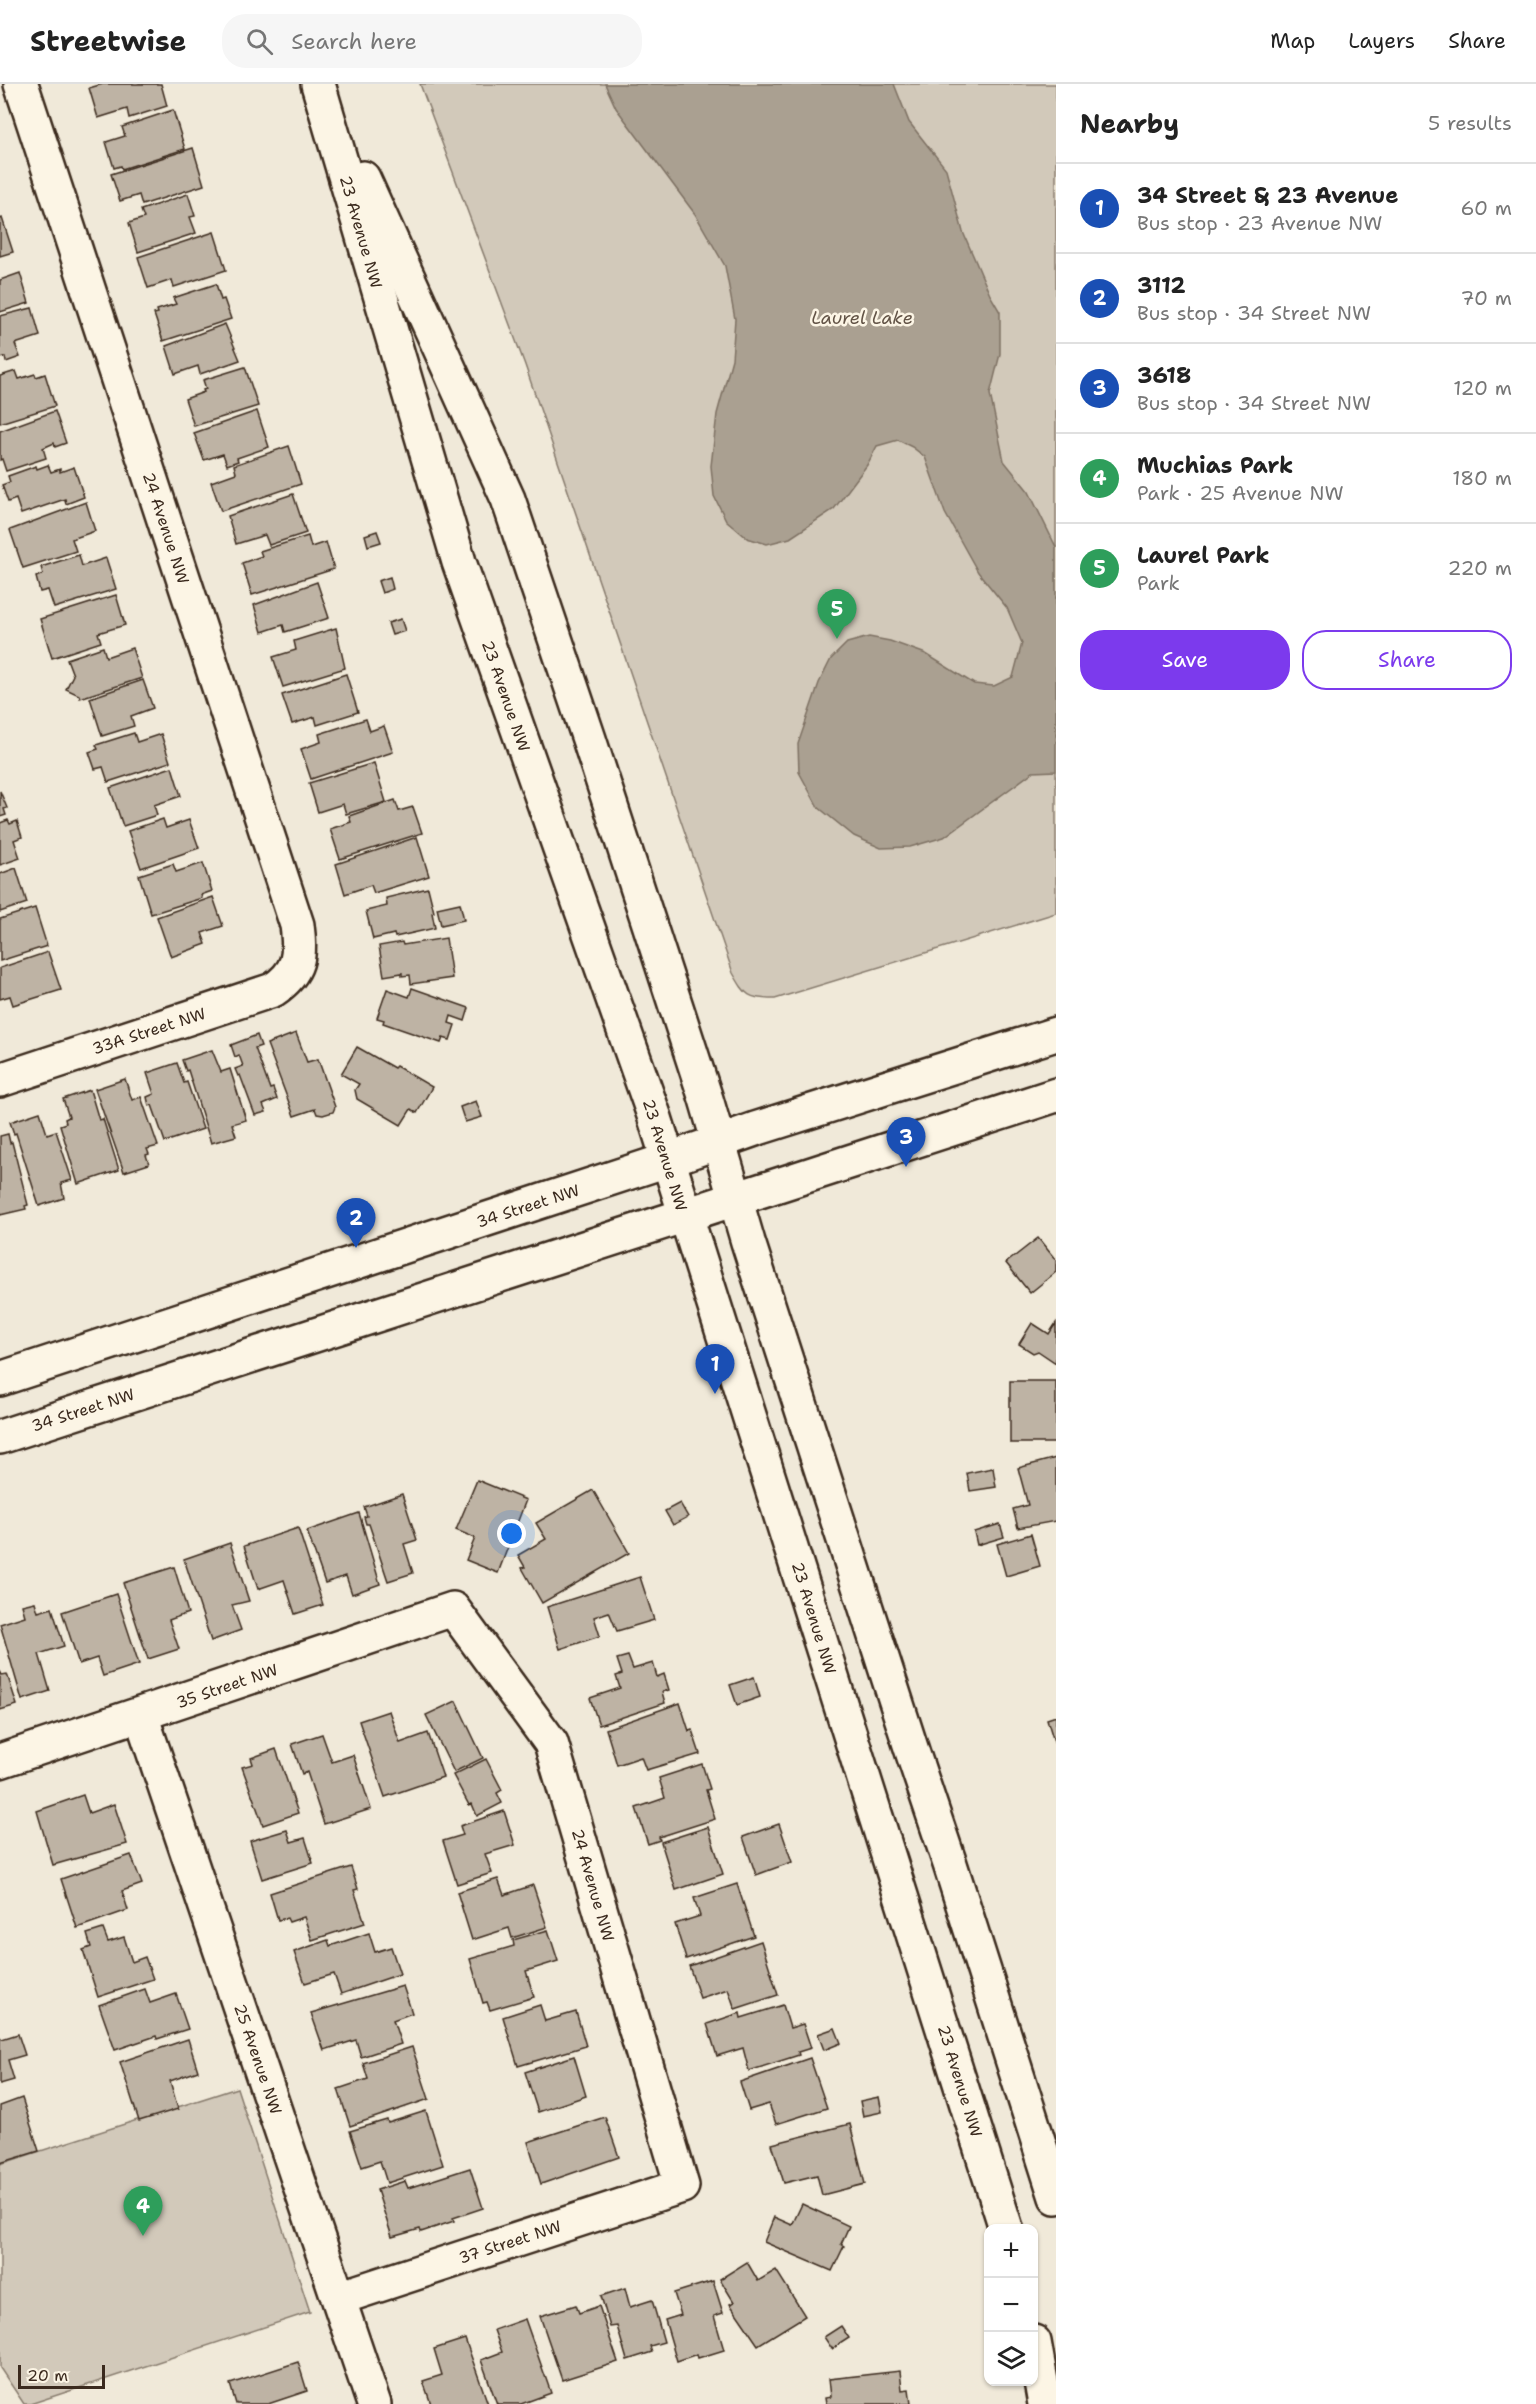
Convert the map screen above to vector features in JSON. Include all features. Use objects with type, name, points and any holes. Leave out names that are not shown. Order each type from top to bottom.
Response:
[{"type":"main road","name":"24 Avenue NW","points":[[21,84],[297,925],[299,955],[293,973]]},
{"type":"main road","name":"23 Avenue NW","points":[[319,84],[508,499],[589,740],[719,1142],[735,1201],[1056,2197]]},
{"type":"main road","name":"23 Avenue NW","points":[[319,84],[459,562],[655,1118],[1004,2224]]},
{"type":"main road","name":"33A Street NW","points":[[0,1080],[262,994],[283,983],[293,973]]},
{"type":"main road","name":"34 Street NW","points":[[0,1378],[667,1160],[755,1129],[1056,1034]]},
{"type":"main road","name":"34 Street NW","points":[[0,1437],[735,1201],[1056,1095]]},
{"type":"main road","name":"24 Avenue NW","points":[[453,1609],[551,1743],[682,2186]]},
{"type":"main road","name":"35 Street NW","points":[[0,1761],[453,1609]]},
{"type":"main road","name":"25 Avenue NW","points":[[141,1715],[374,2404]]},
{"type":"main road","name":"37 Street NW","points":[[339,2298],[682,2186]]},
{"type":"main road","points":[[1038,2365],[1045,2404]]},
{"type":"shaded area","points":[[420,84],[1056,84],[1056,913],[775,999],[753,997],[741,987],[733,973],[525,365]]},
{"type":"shaded area","points":[[237,2088],[310,2312],[30,2404],[24,2404],[0,2368],[0,2164]]},
{"type":"water","name":"Laurel Lake","points":[[605,84],[894,84],[909,122],[946,169],[963,232],[990,295],[1000,312],[1000,354],[990,394],[1004,461],[1029,492],[1056,547],[1056,771],[1033,772],[944,837],[910,847],[881,848],[854,836],[818,807],[799,772],[798,744],[819,683],[831,659],[847,643],[869,637],[890,641],[926,654],[974,684],[994,686],[1013,677],[1022,643],[1007,608],[978,572],[945,513],[925,457],[898,440],[877,446],[867,465],[834,509],[790,538],[767,544],[747,538],[726,520],[714,496],[711,466],[717,414],[732,359],[735,319],[725,266],[695,214],[616,108]]},
{"type":"building","points":[[103,84],[161,84],[167,106],[129,118],[127,109],[98,118],[89,88]]},
{"type":"building","points":[[173,110],[185,149],[122,169],[121,166],[114,168],[106,142],[125,136],[122,127]]},
{"type":"building","points":[[193,148],[204,185],[142,205],[139,195],[120,201],[111,174]]},
{"type":"building","points":[[188,194],[195,216],[190,217],[196,233],[138,252],[129,223],[144,218],[141,210]]},
{"type":"building","points":[[2,218],[13,252],[0,256],[0,219]]},
{"type":"building","points":[[214,232],[226,270],[174,287],[172,280],[148,288],[138,257]]},
{"type":"building","points":[[20,273],[29,303],[0,312],[0,280]]},
{"type":"building","points":[[216,284],[231,319],[163,341],[154,314],[158,313],[157,310],[176,304],[173,298]]},
{"type":"building","points":[[32,308],[40,336],[15,344],[20,357],[6,362],[5,357],[0,358],[0,316]]},
{"type":"building","points":[[225,324],[240,360],[200,374],[198,366],[175,374],[166,346]]},
{"type":"building","points":[[245,367],[258,406],[194,426],[185,399],[204,392],[203,390],[206,389],[203,380]]},
{"type":"building","points":[[16,371],[19,379],[35,374],[36,377],[45,374],[55,406],[0,423],[0,376]]},
{"type":"building","points":[[55,411],[66,443],[55,447],[54,443],[43,448],[46,458],[6,471],[2,459],[0,460],[0,431]]},
{"type":"building","points":[[257,411],[269,447],[237,458],[238,461],[227,465],[223,454],[204,460],[194,433]]},
{"type":"building","points":[[289,446],[301,484],[221,511],[211,482],[236,473],[234,465]]},
{"type":"building","points":[[48,465],[51,472],[60,469],[60,472],[74,467],[84,497],[66,504],[65,499],[21,514],[16,499],[8,502],[2,485],[10,482],[8,476],[36,466],[37,469]]},
{"type":"building","points":[[293,494],[306,533],[269,545],[265,535],[236,544],[228,516]]},
{"type":"building","points":[[86,502],[95,531],[72,539],[76,551],[23,568],[10,530]]},
{"type":"building","points":[[377,531],[381,542],[368,546],[365,535]]},
{"type":"building","points":[[308,536],[311,547],[326,542],[334,569],[252,595],[242,563],[262,556],[260,551]]},
{"type":"building","points":[[79,555],[82,566],[106,558],[116,589],[54,608],[48,590],[40,592],[36,577],[43,574],[41,567]]},
{"type":"building","points":[[390,577],[393,589],[382,593],[378,581]]},
{"type":"building","points":[[317,582],[329,618],[285,632],[283,625],[262,632],[254,605]]},
{"type":"building","points":[[116,595],[125,625],[98,633],[101,642],[52,658],[40,619]]},
{"type":"building","points":[[401,619],[405,631],[392,635],[388,623]]},
{"type":"building","points":[[336,628],[345,668],[283,687],[273,657],[296,650],[294,641]]},
{"type":"building","points":[[103,647],[106,657],[132,648],[142,678],[80,698],[79,695],[66,689],[73,675],[67,659]]},
{"type":"building","points":[[346,674],[358,712],[317,725],[315,717],[292,724],[282,695]]},
{"type":"building","points":[[143,680],[153,708],[131,716],[134,726],[102,736],[90,698]]},
{"type":"building","points":[[366,719],[370,731],[384,726],[393,752],[311,779],[301,749],[321,742],[319,734]]},
{"type":"building","points":[[134,733],[137,742],[161,734],[170,762],[108,782],[103,767],[95,769],[89,752],[98,749],[96,745]]},
{"type":"building","points":[[374,763],[386,802],[346,814],[343,804],[318,812],[309,783]]},
{"type":"building","points":[[172,767],[181,796],[154,805],[157,815],[123,826],[110,788]]},
{"type":"building","points":[[0,791],[7,808],[4,809],[6,815],[0,817]]},
{"type":"building","points":[[395,800],[399,811],[413,807],[422,833],[340,859],[330,829],[351,822],[349,816]]},
{"type":"building","points":[[163,819],[166,828],[189,820],[199,848],[141,868],[128,831]]},
{"type":"building","points":[[8,820],[10,824],[17,821],[22,837],[14,840],[20,858],[0,865],[0,823]]},
{"type":"building","points":[[417,837],[429,876],[374,893],[371,885],[345,894],[336,864]]},
{"type":"building","points":[[203,863],[212,891],[201,895],[202,898],[151,914],[139,875],[173,864],[176,872]]},
{"type":"building","points":[[16,868],[27,903],[0,912],[0,874]]},
{"type":"building","points":[[428,888],[435,928],[395,937],[394,934],[373,939],[366,911],[387,906],[386,898]]},
{"type":"building","points":[[213,897],[223,926],[202,933],[206,944],[171,957],[157,917]]},
{"type":"building","points":[[460,903],[464,920],[441,925],[437,908]]},
{"type":"building","points":[[35,908],[47,946],[0,961],[0,919]]},
{"type":"building","points":[[446,938],[452,978],[411,984],[410,975],[402,976],[402,973],[384,976],[379,946],[402,942],[403,945]]},
{"type":"building","points":[[48,952],[61,990],[13,1005],[10,996],[0,999],[0,968]]},
{"type":"building","points":[[412,988],[469,1008],[465,1021],[451,1016],[449,1023],[455,1025],[450,1040],[443,1038],[441,1043],[383,1023],[384,1020],[377,1018],[387,989],[409,997]]},
{"type":"building","points":[[296,1033],[307,1062],[318,1059],[335,1107],[333,1112],[317,1114],[315,1109],[294,1116],[267,1044]]},
{"type":"building","points":[[257,1035],[261,1046],[255,1048],[270,1089],[273,1088],[277,1099],[263,1105],[266,1112],[255,1115],[240,1075],[238,1076],[235,1069],[243,1066],[239,1055],[235,1057],[231,1045]]},
{"type":"building","points":[[357,1047],[432,1087],[417,1113],[411,1109],[401,1125],[357,1099],[355,1090],[359,1084],[341,1074]]},
{"type":"building","points":[[212,1050],[221,1072],[230,1069],[246,1120],[232,1124],[236,1136],[211,1143],[188,1070],[186,1071],[182,1060]]},
{"type":"building","points":[[177,1063],[184,1083],[187,1082],[203,1129],[165,1142],[152,1105],[149,1106],[147,1097],[154,1094],[147,1073]]},
{"type":"building","points":[[125,1079],[132,1100],[141,1097],[158,1146],[147,1149],[149,1164],[124,1172],[95,1089]]},
{"type":"building","points":[[90,1090],[99,1120],[103,1119],[119,1170],[78,1184],[60,1125],[66,1123],[65,1119],[69,1117],[63,1099]]},
{"type":"building","points":[[476,1101],[482,1117],[465,1122],[460,1107]]},
{"type":"building","points":[[40,1112],[47,1134],[56,1131],[72,1180],[61,1183],[64,1198],[39,1206],[16,1133],[14,1134],[10,1122]]},
{"type":"building","points":[[8,1134],[28,1205],[25,1206],[26,1209],[0,1215],[0,1136]]},
{"type":"building","points":[[1038,1238],[1056,1260],[1056,1272],[1030,1293],[1006,1263]]},
{"type":"building","points":[[1032,1323],[1049,1334],[1056,1323],[1056,1363],[1038,1351],[1033,1353],[1019,1344]]},
{"type":"building","points":[[1010,1381],[1056,1381],[1056,1443],[1010,1443]]},
{"type":"building","points":[[1056,1458],[1056,1521],[1018,1528],[1013,1509],[1028,1505],[1018,1468]]},
{"type":"building","points":[[993,1468],[996,1487],[970,1491],[967,1473]]},
{"type":"building","points":[[477,1480],[526,1500],[498,1573],[466,1560],[475,1538],[456,1530]]},
{"type":"building","points":[[593,1490],[629,1553],[542,1603],[522,1568],[525,1567],[518,1555],[546,1539],[536,1523]]},
{"type":"building","points":[[402,1494],[417,1540],[404,1544],[413,1573],[388,1581],[369,1524],[366,1524],[364,1517],[367,1516],[364,1507]]},
{"type":"building","points":[[680,1503],[688,1517],[673,1525],[665,1511]]},
{"type":"building","points":[[359,1513],[380,1584],[352,1594],[346,1576],[325,1583],[307,1531]]},
{"type":"building","points":[[1000,1524],[1004,1537],[977,1545],[974,1532]]},
{"type":"building","points":[[298,1528],[323,1605],[295,1614],[284,1580],[258,1589],[244,1546]]},
{"type":"building","points":[[1031,1534],[1040,1566],[1006,1576],[997,1544]]},
{"type":"building","points":[[230,1543],[249,1601],[232,1605],[241,1630],[211,1641],[184,1559]]},
{"type":"building","points":[[174,1567],[188,1613],[169,1620],[179,1649],[148,1659],[123,1583]]},
{"type":"building","points":[[640,1577],[654,1620],[617,1631],[609,1612],[594,1617],[600,1636],[560,1649],[547,1607]]},
{"type":"building","points":[[116,1594],[139,1664],[103,1676],[97,1658],[79,1664],[62,1612]]},
{"type":"building","points":[[35,1602],[38,1612],[52,1608],[64,1646],[39,1654],[50,1691],[22,1700],[0,1624],[25,1616],[22,1605]]},
{"type":"building","points":[[628,1656],[633,1669],[653,1663],[657,1677],[664,1674],[669,1690],[662,1692],[665,1703],[599,1725],[590,1698],[620,1688],[616,1676],[622,1674],[617,1659]]},
{"type":"building","points":[[0,1671],[2,1675],[7,1674],[17,1705],[0,1710]]},
{"type":"building","points":[[754,1677],[760,1697],[737,1705],[730,1685]]},
{"type":"building","points":[[456,1701],[483,1758],[454,1772],[426,1715]]},
{"type":"building","points":[[680,1703],[689,1731],[692,1730],[700,1754],[646,1770],[641,1757],[617,1765],[606,1729]]},
{"type":"building","points":[[389,1711],[400,1743],[428,1733],[443,1777],[385,1797],[359,1721]]},
{"type":"building","points":[[1056,1716],[1056,1748],[1047,1719]]},
{"type":"building","points":[[322,1734],[332,1762],[353,1755],[371,1809],[324,1824],[307,1772],[302,1774],[292,1744]]},
{"type":"building","points":[[276,1749],[298,1813],[263,1825],[242,1767],[253,1764],[251,1758]]},
{"type":"building","points":[[486,1759],[502,1790],[497,1793],[502,1803],[477,1816],[453,1775]]},
{"type":"building","points":[[702,1764],[710,1789],[706,1790],[715,1819],[659,1837],[660,1840],[648,1844],[636,1808],[665,1798],[659,1778]]},
{"type":"building","points":[[83,1795],[89,1813],[114,1804],[127,1844],[53,1865],[37,1811]]},
{"type":"building","points":[[504,1811],[515,1845],[485,1854],[492,1873],[457,1884],[443,1841],[463,1835],[460,1826]]},
{"type":"building","points":[[779,1824],[792,1862],[756,1875],[743,1837]]},
{"type":"building","points":[[708,1827],[723,1874],[676,1890],[661,1842]]},
{"type":"building","points":[[287,1830],[291,1842],[305,1838],[313,1863],[262,1879],[250,1841]]},
{"type":"building","points":[[131,1855],[142,1884],[122,1891],[128,1910],[77,1928],[61,1879]]},
{"type":"building","points":[[351,1867],[358,1889],[354,1890],[365,1923],[312,1940],[304,1917],[289,1922],[287,1918],[278,1920],[270,1893]]},
{"type":"building","points":[[498,1879],[504,1895],[533,1885],[547,1927],[512,1938],[509,1928],[472,1940],[457,1892]]},
{"type":"building","points":[[737,1884],[754,1936],[686,1959],[675,1924],[700,1916],[694,1898]]},
{"type":"building","points":[[103,1929],[108,1942],[124,1937],[132,1962],[145,1957],[153,1979],[98,1997],[83,1950],[91,1947],[87,1934]]},
{"type":"building","points":[[548,1930],[558,1961],[526,1971],[534,1997],[490,2010],[487,2002],[483,2003],[470,1959],[514,1946],[513,1940]]},
{"type":"building","points":[[369,1933],[375,1952],[391,1947],[400,1974],[341,1994],[334,1974],[305,1983],[294,1952],[328,1940],[330,1946]]},
{"type":"building","points":[[761,1941],[778,1995],[735,2009],[728,1989],[700,1998],[689,1966]]},
{"type":"building","points":[[403,1986],[412,2013],[393,2020],[401,2044],[361,2057],[356,2040],[324,2050],[311,2013]]},
{"type":"building","points":[[145,1989],[150,2003],[176,1994],[188,2029],[157,2039],[156,2036],[115,2050],[99,2005]]},
{"type":"building","points":[[540,2005],[545,2021],[576,2012],[586,2046],[518,2066],[503,2017]]},
{"type":"building","points":[[783,2005],[790,2028],[803,2024],[811,2048],[798,2052],[799,2055],[749,2071],[743,2048],[717,2056],[707,2024],[740,2013],[741,2018]]},
{"type":"building","points":[[835,2028],[841,2043],[824,2050],[818,2034]]},
{"type":"building","points":[[18,2034],[25,2055],[8,2060],[14,2080],[0,2084],[0,2037],[2,2039]]},
{"type":"building","points":[[188,2039],[198,2071],[170,2081],[178,2109],[139,2121],[120,2062]]},
{"type":"building","points":[[412,2047],[429,2099],[350,2126],[338,2089],[368,2079],[363,2063]]},
{"type":"building","points":[[574,2056],[586,2096],[538,2112],[525,2072]]},
{"type":"building","points":[[810,2058],[827,2108],[776,2124],[769,2104],[749,2110],[740,2082]]},
{"type":"building","points":[[879,2097],[882,2112],[863,2116],[860,2101]]},
{"type":"building","points":[[22,2098],[39,2151],[0,2163],[0,2106]]},
{"type":"building","points":[[426,2111],[443,2165],[387,2183],[380,2161],[362,2167],[350,2131],[387,2120],[388,2123]]},
{"type":"building","points":[[605,2117],[619,2157],[541,2184],[528,2142]]},
{"type":"building","points":[[850,2124],[865,2184],[822,2195],[817,2175],[784,2183],[772,2144]]},
{"type":"building","points":[[470,2168],[483,2208],[421,2232],[420,2229],[392,2237],[377,2190],[405,2181],[408,2188]]},
{"type":"building","points":[[802,2204],[849,2226],[841,2244],[844,2246],[832,2271],[764,2242],[774,2217],[792,2225]]},
{"type":"building","points":[[747,2262],[758,2281],[776,2270],[805,2316],[758,2345],[730,2304],[734,2302],[720,2279]]},
{"type":"building","points":[[713,2281],[723,2313],[714,2316],[724,2350],[698,2358],[697,2354],[677,2361],[665,2320],[681,2315],[674,2293]]},
{"type":"building","points":[[625,2288],[630,2307],[652,2300],[664,2342],[650,2346],[652,2352],[627,2360],[617,2326],[610,2327],[601,2296]]},
{"type":"building","points":[[576,2305],[579,2313],[599,2306],[618,2362],[562,2380],[540,2316]]},
{"type":"building","points":[[525,2319],[551,2393],[521,2404],[497,2404],[481,2360],[502,2352],[494,2330]]},
{"type":"building","points":[[841,2326],[849,2338],[832,2349],[824,2337]]},
{"type":"building","points":[[465,2339],[488,2404],[431,2404],[423,2381],[442,2375],[434,2349]]},
{"type":"building","points":[[298,2362],[307,2391],[268,2404],[236,2404],[230,2384]]},
{"type":"building","points":[[900,2371],[902,2390],[909,2389],[911,2404],[826,2404],[825,2398],[831,2397],[829,2379]]},
{"type":"place","name":"Laurel Park","points":[[837,639]]},
{"type":"place","name":"3618","points":[[906,1167]]},
{"type":"place","name":"3112","points":[[356,1248]]},
{"type":"place","name":"34 Street & 23 Avenue","points":[[715,1394]]},
{"type":"place","name":"Muchias Park","points":[[143,2236]]}]
